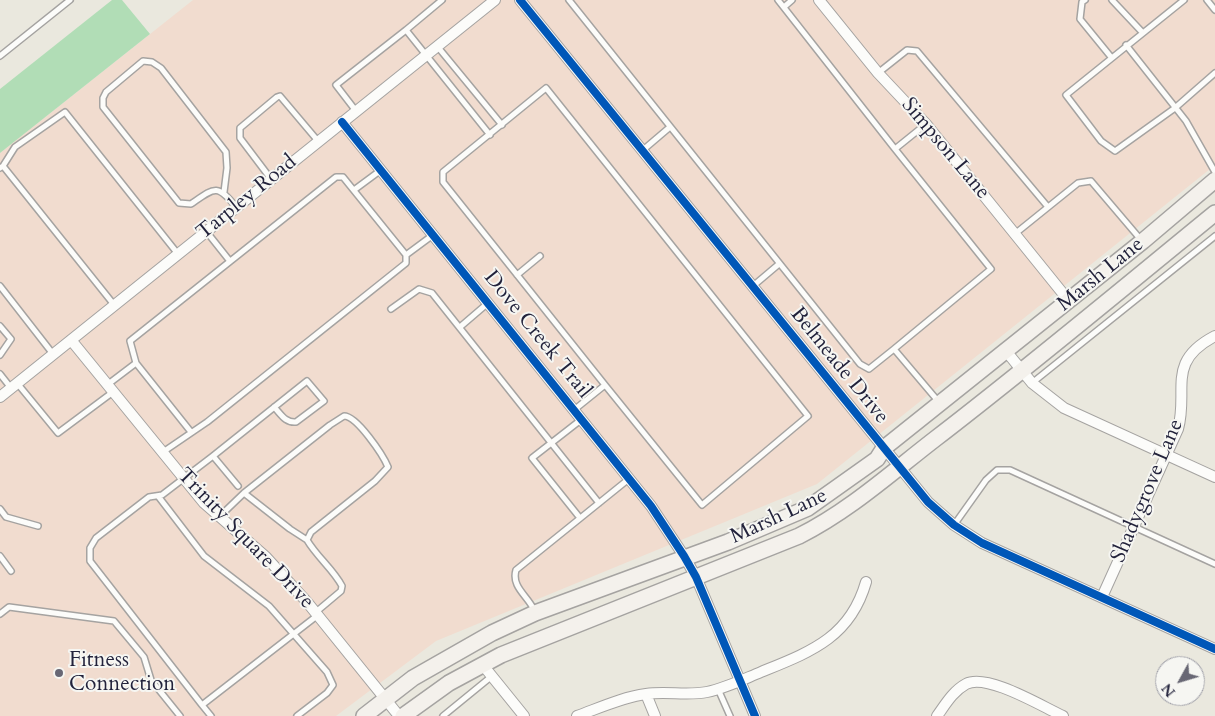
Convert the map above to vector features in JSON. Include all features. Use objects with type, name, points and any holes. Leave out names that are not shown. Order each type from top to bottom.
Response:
[{"type":"main road","name":"Marsh Lane","points":[[364,716],[413,678],[458,650],[535,613],[684,556],[728,542],[808,508],[877,459],[884,448],[1142,242],[1215,180]]},
{"type":"main road","name":"Marsh Lane","points":[[401,716],[482,664],[820,526],[899,467],[1027,378],[1215,213]]},
{"type":"street","name":"Tarpley Road","points":[[0,397],[495,0]]},
{"type":"street","name":"Belmeade Drive","points":[[520,0],[928,502],[954,525],[982,543],[1215,649]]},
{"type":"street","name":"Simpson Lane","points":[[819,0],[878,73],[926,124],[1069,300]]},
{"type":"street","name":"Dove Creek Trail","points":[[342,122],[630,478],[684,556],[696,577],[738,681],[755,716]]},
{"type":"street","name":"Shadygrove Lane","points":[[1102,597],[1182,416],[1181,375],[1186,363],[1195,351],[1215,336]]},
{"type":"street","name":"Trinity Square Drive","points":[[71,340],[184,479],[219,516],[266,557],[317,613],[401,716]]},
{"type":"street","points":[[1006,351],[1027,378],[1064,408],[1215,477]]},
{"type":"street","points":[[577,716],[625,699],[646,694],[706,692],[809,652],[829,639],[847,622],[860,601],[866,582]]},
{"type":"street","points":[[482,664],[524,716]]},
{"type":"street","points":[[937,716],[955,692],[966,684],[977,680],[996,685],[1063,716]]},
{"type":"street","points":[[646,694],[655,716]]},
{"type":"lane","points":[[0,56],[70,0]]},
{"type":"lane","points":[[356,111],[336,85],[442,0]]},
{"type":"lane","points":[[569,0],[860,364],[869,369],[991,269],[778,0]]},
{"type":"lane","points":[[784,6],[792,0]]},
{"type":"lane","points":[[1085,0],[1082,2],[1080,19],[1111,57]]},
{"type":"lane","points":[[1112,0],[1142,32]]},
{"type":"lane","points":[[1184,0],[1066,94],[1102,141],[1115,150],[1175,108],[1215,73]]},
{"type":"lane","points":[[1207,0],[1215,10]]},
{"type":"lane","points":[[406,30],[490,135]]},
{"type":"lane","points":[[1126,45],[1186,121],[1215,172]]},
{"type":"lane","points":[[437,46],[502,125]]},
{"type":"lane","points":[[878,73],[907,50],[917,50],[1048,207]]},
{"type":"lane","points":[[224,192],[227,168],[226,152],[161,68],[152,62],[143,62],[106,92],[103,98],[103,108],[179,203],[191,204],[207,193],[216,190],[224,192],[236,207]]},
{"type":"lane","points":[[546,88],[808,416],[702,504],[443,182],[443,172],[490,135],[546,88]]},
{"type":"lane","points":[[271,178],[240,138],[239,131],[240,128],[277,97],[280,96],[287,102],[318,141]]},
{"type":"lane","points":[[114,306],[2,167],[15,147],[64,112],[178,254]]},
{"type":"lane","points":[[895,149],[926,124]]},
{"type":"lane","points":[[642,150],[670,127]]},
{"type":"lane","points":[[354,190],[381,170]]},
{"type":"lane","points":[[162,452],[207,422],[406,263],[406,255],[343,177],[336,177],[133,336],[130,346],[136,363],[191,432]]},
{"type":"lane","points":[[1016,233],[1078,183],[1092,181],[1142,242]]},
{"type":"lane","points":[[206,231],[229,260]]},
{"type":"lane","points":[[406,255],[433,235]]},
{"type":"lane","points":[[1027,378],[1215,236]]},
{"type":"lane","points":[[517,275],[540,256]]},
{"type":"lane","points":[[752,286],[779,264]]},
{"type":"lane","points":[[0,286],[53,354]]},
{"type":"lane","points":[[391,309],[419,289],[432,293],[599,502]]},
{"type":"lane","points":[[460,327],[488,303]]},
{"type":"lane","points":[[0,326],[11,339],[0,355]]},
{"type":"lane","points":[[894,349],[940,404]]},
{"type":"lane","points":[[0,374],[14,386],[58,433],[136,363]]},
{"type":"lane","points":[[211,716],[90,561],[90,548],[96,538],[149,497],[158,496],[184,479],[214,456],[274,407],[307,381],[324,400],[296,422],[290,422],[285,419],[274,407]]},
{"type":"lane","points":[[574,410],[605,385]]},
{"type":"lane","points":[[219,516],[244,493],[330,426],[344,416],[352,418],[375,446],[388,467],[380,477],[311,532],[308,540]]},
{"type":"lane","points":[[580,518],[532,458],[582,419]]},
{"type":"lane","points":[[214,456],[238,486]]},
{"type":"lane","points":[[954,525],[986,480],[997,470],[1010,470],[1215,564]]},
{"type":"lane","points":[[535,613],[531,603],[515,584],[516,570],[630,478]]},
{"type":"lane","points":[[202,705],[295,633],[341,591],[342,586],[308,540],[290,529],[244,493]]},
{"type":"lane","points":[[158,496],[204,556],[269,606],[295,633],[327,672],[333,685],[327,693],[297,716]]},
{"type":"lane","points":[[0,509],[6,517],[38,526]]},
{"type":"lane","points":[[0,556],[11,571]]},
{"type":"lane","points":[[0,614],[9,607],[114,622],[144,657],[151,680],[180,716]]},
{"type":"lane","points":[[443,716],[492,676]]},
{"type":"lane","points":[[718,688],[730,716]]},
{"type":"shaded area","points":[[193,0],[1215,0],[1215,165],[817,484],[436,641],[336,716],[0,716],[0,153]]},
{"type":"green space","points":[[112,0],[122,0],[150,34],[0,153],[0,89]]},
{"type":"cycle path","points":[[520,0],[928,502],[954,525],[982,543],[1215,649]]},
{"type":"cycle path","points":[[342,122],[651,506],[696,577],[755,716]]},
{"type":"place","name":"Fitness Connection","points":[[59,673]]}]
